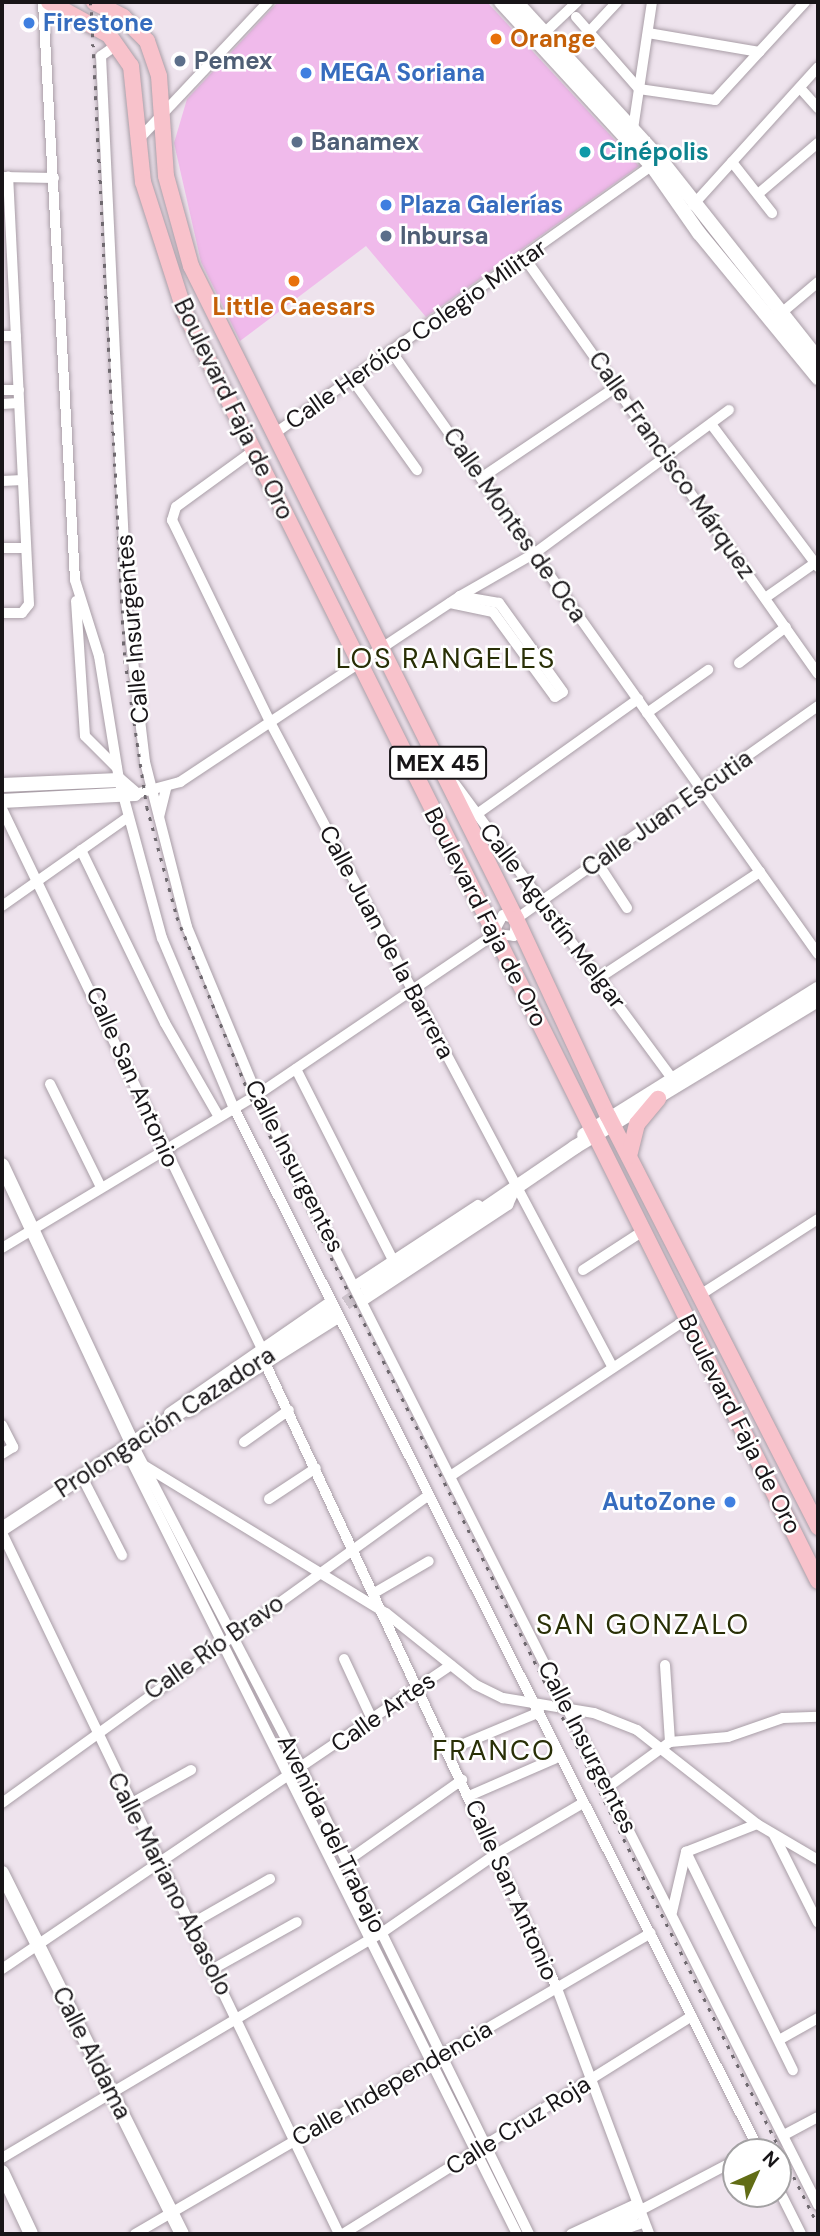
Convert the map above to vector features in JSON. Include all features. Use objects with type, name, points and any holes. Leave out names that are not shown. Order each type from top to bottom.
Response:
[{"type":"main road","name":"Boulevard Faja de Oro","points":[[49,2],[99,29],[118,44],[131,66],[140,166],[165,265],[358,663],[818,1581]]},
{"type":"main road","name":"Boulevard Faja de Oro","points":[[97,4],[123,17],[148,41],[157,67],[164,158],[191,266],[516,919],[611,1121],[818,1527]]},
{"type":"main road","points":[[97,4],[99,29]]},
{"type":"main road","points":[[140,166],[164,158]]},
{"type":"main road","points":[[629,1157],[637,1124],[658,1099]]},
{"type":"main road","points":[[782,1508],[803,1497]]},
{"type":"street","name":"Calle Insurgentes","points":[[43,2],[75,580],[99,656],[118,774]]},
{"type":"street","points":[[138,139],[268,2]]},
{"type":"street","points":[[502,2],[542,36],[633,129],[689,209],[776,318],[811,356],[818,378]]},
{"type":"street","points":[[516,2],[542,36],[656,163]]},
{"type":"street","points":[[542,36],[577,2]]},
{"type":"street","points":[[590,31],[617,2]]},
{"type":"street","points":[[633,129],[652,2]]},
{"type":"street","points":[[576,17],[639,89],[715,100],[805,2]]},
{"type":"street","points":[[648,33],[759,51]]},
{"type":"street","name":"Calle Insurgentes","points":[[118,44],[102,56],[104,149],[136,794],[128,817],[162,938],[233,1107],[332,1312],[538,1707],[583,1803],[651,1933],[751,2138]]},
{"type":"street","points":[[689,209],[818,67]]},
{"type":"street","points":[[800,88],[818,108]]},
{"type":"street","points":[[758,194],[818,143]]},
{"type":"street","points":[[732,162],[772,213]]},
{"type":"street","name":"Calle Heróico Colegio Militar","points":[[274,435],[656,163]]},
{"type":"street","points":[[2,613],[26,610],[19,390],[13,282],[6,232],[5,177],[54,178]]},
{"type":"street","name":"Calle Francisco Márquez","points":[[524,257],[818,674]]},
{"type":"street","points":[[2,282],[13,282]]},
{"type":"street","points":[[776,318],[818,282]]},
{"type":"street","points":[[2,336],[16,335]]},
{"type":"street","name":"Calle Montes de Oca","points":[[391,351],[818,954]]},
{"type":"street","points":[[352,379],[416,470]]},
{"type":"street","points":[[481,478],[616,387]]},
{"type":"street","points":[[2,390],[19,390]]},
{"type":"street","points":[[2,404],[19,403]]},
{"type":"street","points":[[2,801],[136,794],[166,788],[460,596],[535,553],[729,410]]},
{"type":"street","points":[[711,424],[817,565],[765,598]]},
{"type":"street","name":"Calle Juan de la Barrera","points":[[253,451],[172,513],[270,722],[515,1188],[613,1368]]},
{"type":"street","points":[[2,481],[23,480]]},
{"type":"street","points":[[2,548],[26,548]]},
{"type":"street","points":[[75,580],[85,736],[136,794]]},
{"type":"street","points":[[450,603],[493,612],[524,647],[562,692],[555,697],[524,647],[499,603],[460,596]]},
{"type":"street","points":[[739,663],[786,627]]},
{"type":"street","points":[[647,713],[708,670]]},
{"type":"street","points":[[477,814],[638,699]]},
{"type":"street","name":"Calle Juan Escutia","points":[[516,919],[818,706]]},
{"type":"street","name":"Calle Agustín Melgar","points":[[434,755],[671,1077]]},
{"type":"street","points":[[2,785],[118,774]]},
{"type":"street","points":[[160,828],[166,788]]},
{"type":"street","name":"Calle Insurgentes","points":[[136,794],[160,828],[201,966],[257,1095],[363,1291],[452,1475],[818,2206]]},
{"type":"street","name":"Calle San Antonio","points":[[2,809],[39,880],[261,1347]]},
{"type":"street","points":[[2,906],[128,817]]},
{"type":"street","points":[[81,850],[170,1032],[218,1115]]},
{"type":"street","points":[[597,862],[626,908]]},
{"type":"street","points":[[599,978],[760,872]]},
{"type":"street","points":[[2,1248],[218,1115],[257,1095],[495,934],[514,936],[516,919],[496,919],[495,934]]},
{"type":"street","points":[[363,1291],[575,1147],[671,1077],[818,989]]},
{"type":"street","points":[[611,1121],[658,1099],[818,1000]]},
{"type":"street","points":[[296,1069],[393,1261]]},
{"type":"street","points":[[50,1084],[101,1187]]},
{"type":"street","name":"Avenida del Trabajo","points":[[2,1165],[128,1447],[222,1642],[370,1939],[480,2148],[529,2234]]},
{"type":"street","points":[[363,1291],[393,1261],[499,1191],[515,1188]]},
{"type":"street","points":[[700,1295],[818,1219]]},
{"type":"street","points":[[583,1270],[643,1231]]},
{"type":"street","points":[[160,1424],[193,1392],[261,1347],[332,1312]]},
{"type":"street","points":[[160,1424],[203,1406],[266,1365],[332,1312]]},
{"type":"street","name":"Prolongación Cazadora","points":[[2,1531],[332,1312]]},
{"type":"street","points":[[452,1475],[687,1319]]},
{"type":"street","name":"Calle San Antonio","points":[[266,1365],[386,1612],[556,1986],[592,2078],[636,2214],[649,2234]]},
{"type":"street","points":[[244,1442],[289,1410]]},
{"type":"street","points":[[2,1424],[13,1447],[2,1454]]},
{"type":"street","points":[[128,1447],[144,1465],[386,1612],[489,1692],[538,1707],[568,1707],[623,1723],[667,1745],[757,1824],[818,1860]]},
{"type":"street","name":"Avenida del Trabajo","points":[[128,1447],[144,1465],[302,1768],[347,1861],[435,2058]]},
{"type":"street","points":[[269,1499],[316,1468]]},
{"type":"street","points":[[82,1477],[122,1555]]},
{"type":"street","name":"Calle Río Bravo","points":[[2,1803],[93,1732],[429,1496]]},
{"type":"street","name":"Calle Mariano Abasolo","points":[[2,1531],[93,1732],[162,1865],[341,2234]]},
{"type":"street","points":[[376,1592],[429,1561]]},
{"type":"street","points":[[344,1659],[372,1719]]},
{"type":"street","name":"Calle Artes","points":[[2,1969],[162,1865],[451,1665]]},
{"type":"street","points":[[665,1665],[667,1745]]},
{"type":"street","points":[[449,1750],[538,1707]]},
{"type":"street","points":[[608,1787],[667,1745],[728,1737],[783,1718],[818,1717]]},
{"type":"street","points":[[469,1796],[554,1759]]},
{"type":"street","points":[[130,1804],[191,1770]]},
{"type":"street","points":[[347,1861],[462,1780]]},
{"type":"street","points":[[2,2158],[113,2096],[237,2018],[380,1934],[496,1854],[583,1803]]},
{"type":"street","points":[[672,1913],[675,1882],[686,1852],[757,1824]]},
{"type":"street","points":[[774,1835],[818,1923]]},
{"type":"street","points":[[686,1852],[793,2070]]},
{"type":"street","name":"Calle Aldama","points":[[2,1873],[182,2234]]},
{"type":"street","points":[[191,1924],[270,1879]]},
{"type":"street","points":[[659,1887],[675,1882]]},
{"type":"street","points":[[213,1969],[297,1922]]},
{"type":"street","name":"Calle Independencia","points":[[135,2234],[651,1933]]},
{"type":"street","name":"Calle Cruz Roja","points":[[341,2234],[692,2016]]},
{"type":"street","points":[[779,2040],[818,2018]]},
{"type":"street","points":[[784,2135],[818,2117]]},
{"type":"street","name":"Avenida del Trabajo","points":[[480,2148],[517,2234]]},
{"type":"street","points":[[593,2234],[722,2168]]},
{"type":"street","points":[[2,2172],[31,2234]]},
{"type":"street","points":[[788,2208],[801,2234]]},
{"type":"street","points":[[571,2234],[636,2214]]},
{"type":"street","points":[[612,2234],[636,2214]]},
{"type":"building","name":"Plaza Galerías","points":[[278,2],[487,2],[639,166],[426,317],[366,246],[240,341],[201,262],[174,143],[187,99]]},
{"type":"tunnel","points":[[328,1315],[367,1289]]},
{"type":"tunnel","points":[[785,2138],[795,2133]]},
{"type":"railway","points":[[91,2],[125,660],[147,807],[177,917],[251,1098],[818,2225]]},
{"type":"place","name":"Firestone","points":[[29,23]]},
{"type":"place","name":"Orange","points":[[496,39]]},
{"type":"place","name":"Pemex","points":[[180,61]]},
{"type":"place","name":"MEGA Soriana","points":[[306,73]]},
{"type":"place","name":"Banamex","points":[[297,142]]},
{"type":"place","name":"Cinépolis","points":[[585,152]]},
{"type":"place","name":"Plaza Galerías","points":[[386,205]]},
{"type":"place","name":"Inbursa","points":[[386,236]]},
{"type":"place","name":"Little Caesars","points":[[294,281]]},
{"type":"place","name":"AutoZone","points":[[730,1502]]},
{"type":"district","name":"LOS RANGELES","points":[[446,659]]},
{"type":"district","name":"SAN GONZALO","points":[[643,1625]]},
{"type":"district","name":"FRANCO","points":[[494,1751]]}]
